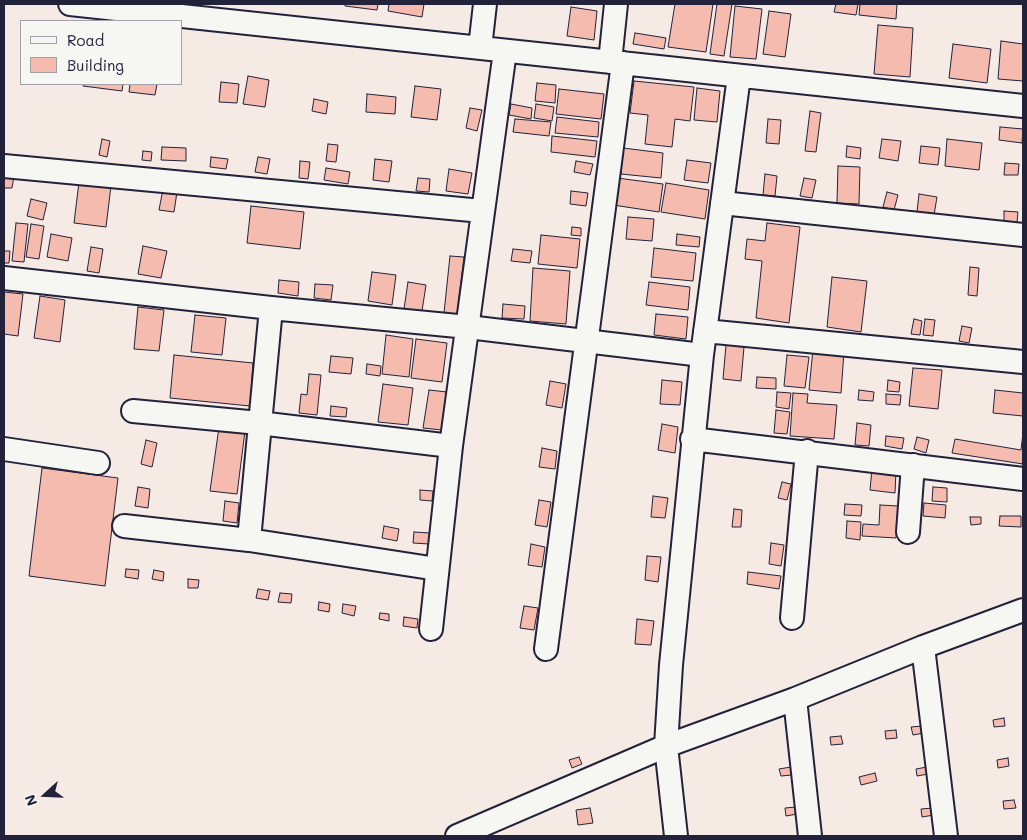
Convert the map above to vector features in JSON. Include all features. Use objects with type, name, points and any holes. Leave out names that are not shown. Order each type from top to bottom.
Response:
[{"type":"street","points":[[70,4],[1023,106]]},
{"type":"street","points":[[480,48],[484,4]]},
{"type":"street","points":[[546,649],[585,341],[617,62],[616,4]]},
{"type":"street","points":[[431,629],[451,446],[505,51]]},
{"type":"street","points":[[676,836],[666,746],[671,664],[692,439],[739,76]]},
{"type":"street","points":[[4,166],[482,211]]},
{"type":"street","points":[[722,203],[1023,235]]},
{"type":"street","points":[[4,278],[271,308],[468,327],[702,355]]},
{"type":"street","points":[[249,540],[271,308]]},
{"type":"street","points":[[705,331],[1023,362]]},
{"type":"street","points":[[133,411],[259,423],[451,446]]},
{"type":"street","points":[[692,439],[807,451],[1023,479]]},
{"type":"street","points":[[4,449],[98,463]]},
{"type":"street","points":[[792,618],[807,451]]},
{"type":"street","points":[[908,532],[913,465]]},
{"type":"street","points":[[124,526],[249,540],[437,569]]},
{"type":"street","points":[[457,836],[666,746],[795,699],[924,647],[1023,610]]},
{"type":"street","points":[[924,647],[946,836]]},
{"type":"street","points":[[795,699],[810,836]]},
{"type":"building","points":[[345,4],[378,4],[377,10],[345,6]]},
{"type":"building","points":[[389,4],[424,4],[422,17],[388,11]]},
{"type":"building","points":[[675,4],[713,4],[706,52],[668,47]]},
{"type":"building","points":[[717,4],[732,4],[724,56],[710,54]]},
{"type":"building","points":[[836,4],[858,4],[856,15],[834,12]]},
{"type":"building","points":[[860,4],[897,4],[896,19],[859,15]]},
{"type":"building","points":[[735,6],[762,9],[756,59],[730,57]]},
{"type":"building","points":[[571,7],[597,11],[594,40],[567,36]]},
{"type":"building","points":[[769,11],[791,14],[785,57],[763,54]]},
{"type":"building","points":[[878,25],[913,28],[910,77],[874,74]]},
{"type":"building","points":[[635,33],[666,38],[664,49],[633,44]]},
{"type":"building","points":[[1001,41],[1023,44],[1023,81],[998,79]]},
{"type":"building","points":[[953,44],[991,49],[987,83],[949,78]]},
{"type":"building","points":[[248,76],[269,80],[265,107],[243,104]]},
{"type":"building","points":[[634,81],[694,87],[690,121],[675,119],[672,147],[645,144],[648,115],[630,113]]},
{"type":"building","points":[[221,82],[239,84],[237,103],[219,102]]},
{"type":"building","points":[[537,83],[556,85],[555,103],[535,101]]},
{"type":"building","points":[[84,85],[123,85],[122,91]]},
{"type":"building","points":[[130,85],[157,85],[155,95],[129,92]]},
{"type":"building","points":[[415,86],[441,89],[437,120],[411,117]]},
{"type":"building","points":[[697,88],[720,91],[717,122],[694,120]]},
{"type":"building","points":[[559,89],[604,94],[601,119],[556,114]]},
{"type":"building","points":[[367,94],[396,97],[395,114],[366,112]]},
{"type":"building","points":[[314,99],[328,102],[326,114],[312,111]]},
{"type":"building","points":[[511,104],[532,108],[531,119],[509,115]]},
{"type":"building","points":[[536,104],[554,107],[552,121],[534,118]]},
{"type":"building","points":[[470,108],[482,110],[477,131],[466,128]]},
{"type":"building","points":[[810,111],[821,113],[816,152],[805,151]]},
{"type":"building","points":[[557,117],[599,122],[598,137],[555,133]]},
{"type":"building","points":[[515,119],[551,122],[549,136],[513,132]]},
{"type":"building","points":[[768,119],[781,120],[779,144],[766,143]]},
{"type":"building","points":[[1000,127],[1023,129],[1022,143],[999,140]]},
{"type":"building","points":[[552,136],[597,141],[595,157],[551,152]]},
{"type":"building","points":[[102,139],[110,141],[107,157],[99,155]]},
{"type":"building","points":[[882,139],[901,141],[898,161],[879,158]]},
{"type":"building","points":[[947,139],[982,143],[979,170],[945,166]]},
{"type":"building","points":[[328,144],[338,145],[336,162],[326,161]]},
{"type":"building","points":[[847,146],[861,148],[860,159],[846,157]]},
{"type":"building","points":[[921,146],[940,148],[938,165],[919,163]]},
{"type":"building","points":[[162,147],[186,148],[186,161],[161,160]]},
{"type":"building","points":[[623,148],[663,153],[661,178],[621,174]]},
{"type":"building","points":[[143,151],[152,152],[151,161],[142,160]]},
{"type":"building","points":[[211,157],[228,159],[226,169],[210,167]]},
{"type":"building","points":[[258,157],[270,159],[267,174],[255,172]]},
{"type":"building","points":[[375,159],[392,161],[389,182],[373,180]]},
{"type":"building","points":[[687,160],[711,163],[708,183],[684,180]]},
{"type":"building","points":[[300,161],[310,162],[308,179],[299,178]]},
{"type":"building","points":[[576,161],[593,164],[590,175],[574,172]]},
{"type":"building","points":[[1005,163],[1019,164],[1018,175],[1004,175]]},
{"type":"building","points":[[838,166],[860,167],[859,204],[837,203]]},
{"type":"building","points":[[326,168],[350,172],[348,184],[324,180]]},
{"type":"building","points":[[449,169],[472,173],[468,194],[446,191]]},
{"type":"building","points":[[765,174],[777,176],[775,196],[763,195]]},
{"type":"building","points":[[4,175],[14,176],[12,188],[4,188]]},
{"type":"building","points":[[418,178],[430,179],[429,192],[416,191]]},
{"type":"building","points":[[617,178],[663,184],[659,212],[613,205]]},
{"type":"building","points":[[804,178],[816,180],[812,198],[800,196]]},
{"type":"building","points":[[79,182],[111,186],[106,227],[74,223]]},
{"type":"building","points":[[666,183],[709,190],[705,219],[661,212]]},
{"type":"building","points":[[163,189],[177,192],[174,212],[159,210]]},
{"type":"building","points":[[571,191],[588,193],[586,206],[570,204]]},
{"type":"building","points":[[887,192],[898,195],[894,210],[883,207]]},
{"type":"building","points":[[919,194],[937,197],[934,215],[917,212]]},
{"type":"building","points":[[31,199],[47,203],[43,220],[27,216]]},
{"type":"building","points":[[251,206],[304,212],[300,249],[247,243]]},
{"type":"building","points":[[1004,211],[1018,212],[1017,222],[1004,221]]},
{"type":"building","points":[[628,217],[654,219],[652,241],[626,239]]},
{"type":"building","points":[[16,223],[28,224],[24,262],[12,261]]},
{"type":"building","points":[[767,223],[800,227],[789,323],[756,318],[762,261],[745,259],[747,239],[765,241]]},
{"type":"building","points":[[31,224],[44,226],[39,259],[26,257]]},
{"type":"building","points":[[572,227],[581,228],[581,236],[571,235]]},
{"type":"building","points":[[51,234],[72,238],[68,261],[47,257]]},
{"type":"building","points":[[677,234],[700,237],[699,247],[676,245]]},
{"type":"building","points":[[541,235],[580,239],[577,268],[538,264]]},
{"type":"building","points":[[143,246],[167,251],[161,278],[138,274]]},
{"type":"building","points":[[91,247],[103,249],[99,273],[87,271]]},
{"type":"building","points":[[654,248],[696,253],[693,281],[651,277]]},
{"type":"building","points":[[513,249],[532,251],[530,263],[511,261]]},
{"type":"building","points":[[4,251],[10,251],[9,263],[4,263]]},
{"type":"building","points":[[450,256],[464,257],[457,314],[444,313]]},
{"type":"building","points":[[970,267],[979,268],[977,296],[968,295]]},
{"type":"building","points":[[533,268],[570,271],[566,324],[530,321]]},
{"type":"building","points":[[372,272],[396,275],[392,305],[368,301]]},
{"type":"building","points":[[832,277],[867,281],[861,332],[827,327]]},
{"type":"building","points":[[279,280],[299,282],[298,296],[278,293]]},
{"type":"building","points":[[408,282],[426,285],[422,311],[404,309]]},
{"type":"building","points":[[649,282],[690,287],[688,310],[646,305]]},
{"type":"building","points":[[315,284],[333,285],[331,300],[314,298]]},
{"type":"building","points":[[4,292],[23,294],[18,336],[4,334]]},
{"type":"building","points":[[40,296],[65,300],[60,342],[34,338]]},
{"type":"building","points":[[503,304],[525,306],[524,319],[502,318]]},
{"type":"building","points":[[138,307],[164,310],[159,351],[134,349]]},
{"type":"building","points":[[656,314],[688,317],[686,339],[654,335]]},
{"type":"building","points":[[195,315],[226,318],[222,355],[191,352]]},
{"type":"building","points":[[914,319],[922,321],[920,335],[911,334]]},
{"type":"building","points":[[925,319],[935,320],[933,336],[923,335]]},
{"type":"building","points":[[962,326],[972,328],[969,343],[959,341]]},
{"type":"building","points":[[386,335],[413,339],[409,377],[382,374]]},
{"type":"building","points":[[416,339],[447,343],[442,382],[411,378]]},
{"type":"building","points":[[726,345],[744,347],[741,381],[723,379]]},
{"type":"building","points":[[813,349],[844,352],[841,393],[809,390]]},
{"type":"building","points":[[174,355],[253,363],[250,406],[170,398]]},
{"type":"building","points":[[787,355],[809,357],[805,388],[784,386]]},
{"type":"building","points":[[331,356],[353,358],[351,374],[329,372]]},
{"type":"building","points":[[367,364],[381,366],[380,376],[366,374]]},
{"type":"building","points":[[913,368],[942,370],[938,409],[909,406]]},
{"type":"building","points":[[309,374],[321,375],[317,415],[299,413],[301,394],[307,395]]},
{"type":"building","points":[[757,377],[776,378],[776,389],[756,388]]},
{"type":"building","points":[[662,380],[682,382],[680,405],[660,404]]},
{"type":"building","points":[[888,380],[900,382],[899,392],[887,391]]},
{"type":"building","points":[[550,381],[566,384],[562,408],[546,405]]},
{"type":"building","points":[[383,384],[413,388],[408,425],[378,422]]},
{"type":"building","points":[[429,390],[447,392],[442,430],[423,428]]},
{"type":"building","points":[[859,390],[874,392],[873,401],[858,400]]},
{"type":"building","points":[[995,390],[1023,393],[1023,416],[993,413]]},
{"type":"building","points":[[777,392],[791,393],[789,409],[776,407]]},
{"type":"building","points":[[793,393],[808,394],[807,403],[837,405],[834,439],[790,436]]},
{"type":"building","points":[[886,394],[901,395],[900,405],[886,404]]},
{"type":"building","points":[[331,406],[347,408],[346,417],[330,416]]},
{"type":"building","points":[[776,410],[790,412],[787,434],[774,433]]},
{"type":"building","points":[[857,423],[871,425],[869,446],[855,445]]},
{"type":"building","points":[[662,424],[678,427],[675,453],[658,450]]},
{"type":"building","points":[[219,427],[245,431],[237,494],[210,491]]},
{"type":"building","points":[[1023,433],[1023,464],[952,453],[955,439],[1021,450]]},
{"type":"building","points":[[886,436],[904,438],[902,449],[885,446]]},
{"type":"building","points":[[917,437],[929,440],[926,453],[914,449]]},
{"type":"building","points":[[146,440],[157,443],[152,467],[141,464]]},
{"type":"building","points":[[542,448],[557,451],[555,469],[539,467]]},
{"type":"building","points":[[42,468],[118,478],[105,586],[29,576]]},
{"type":"building","points":[[872,469],[896,471],[895,493],[870,490]]},
{"type":"building","points":[[782,482],[791,484],[787,500],[778,498]]},
{"type":"building","points":[[138,487],[150,489],[148,508],[135,506]]},
{"type":"building","points":[[933,487],[947,488],[947,502],[932,501]]},
{"type":"building","points":[[420,490],[433,491],[432,501],[420,500]]},
{"type":"building","points":[[653,496],[668,498],[665,518],[651,517]]},
{"type":"building","points":[[539,500],[551,502],[547,527],[535,525]]},
{"type":"building","points":[[225,501],[239,503],[237,523],[223,521]]},
{"type":"building","points":[[924,503],[946,505],[945,518],[923,516]]},
{"type":"building","points":[[845,504],[862,505],[861,516],[844,515]]},
{"type":"building","points":[[880,505],[898,506],[896,538],[862,536],[863,524],[879,525]]},
{"type":"building","points":[[734,509],[742,510],[741,527],[732,527]]},
{"type":"building","points":[[1000,516],[1021,516],[1021,527],[999,526]]},
{"type":"building","points":[[970,517],[981,517],[981,524],[971,525]]},
{"type":"building","points":[[847,521],[861,522],[860,540],[846,538]]},
{"type":"building","points":[[384,526],[399,529],[397,541],[382,538]]},
{"type":"building","points":[[414,532],[430,533],[429,544],[413,543]]},
{"type":"building","points":[[771,543],[784,545],[781,566],[769,564]]},
{"type":"building","points":[[531,544],[545,547],[542,567],[528,565]]},
{"type":"building","points":[[647,556],[661,557],[658,582],[645,580]]},
{"type":"building","points":[[126,569],[139,570],[138,579],[125,577]]},
{"type":"building","points":[[154,570],[164,572],[163,581],[152,579]]},
{"type":"building","points":[[748,572],[781,576],[779,589],[747,584]]},
{"type":"building","points":[[188,579],[199,580],[198,588],[188,588]]},
{"type":"building","points":[[258,589],[270,591],[268,600],[256,598]]},
{"type":"building","points":[[280,593],[292,594],[291,603],[278,602]]},
{"type":"building","points":[[319,602],[330,604],[329,612],[318,610]]},
{"type":"building","points":[[343,604],[356,606],[354,616],[342,613]]},
{"type":"building","points":[[524,606],[538,608],[534,630],[520,628]]},
{"type":"building","points":[[380,613],[389,614],[389,621],[379,619]]},
{"type":"building","points":[[404,617],[418,619],[417,628],[403,626]]},
{"type":"building","points":[[637,619],[654,621],[651,645],[635,644]]},
{"type":"building","points":[[1004,718],[1005,726],[994,727],[993,720]]},
{"type":"building","points":[[923,726],[924,733],[913,735],[911,727]]},
{"type":"building","points":[[896,730],[897,738],[886,739],[885,731]]},
{"type":"building","points":[[841,736],[843,744],[831,745],[830,737]]},
{"type":"building","points":[[579,757],[582,764],[572,768],[569,760]]},
{"type":"building","points":[[1008,758],[1009,766],[998,768],[997,760]]},
{"type":"building","points":[[791,767],[792,775],[781,776],[779,769]]},
{"type":"building","points":[[927,767],[928,774],[917,776],[916,769]]},
{"type":"building","points":[[875,773],[877,781],[861,785],[859,777]]},
{"type":"building","points":[[1014,800],[1016,808],[1004,809],[1003,801]]},
{"type":"building","points":[[796,807],[797,814],[786,816],[785,808]]},
{"type":"building","points":[[590,808],[593,823],[578,825],[576,810]]},
{"type":"building","points":[[933,808],[934,815],[922,817],[921,809]]}]
